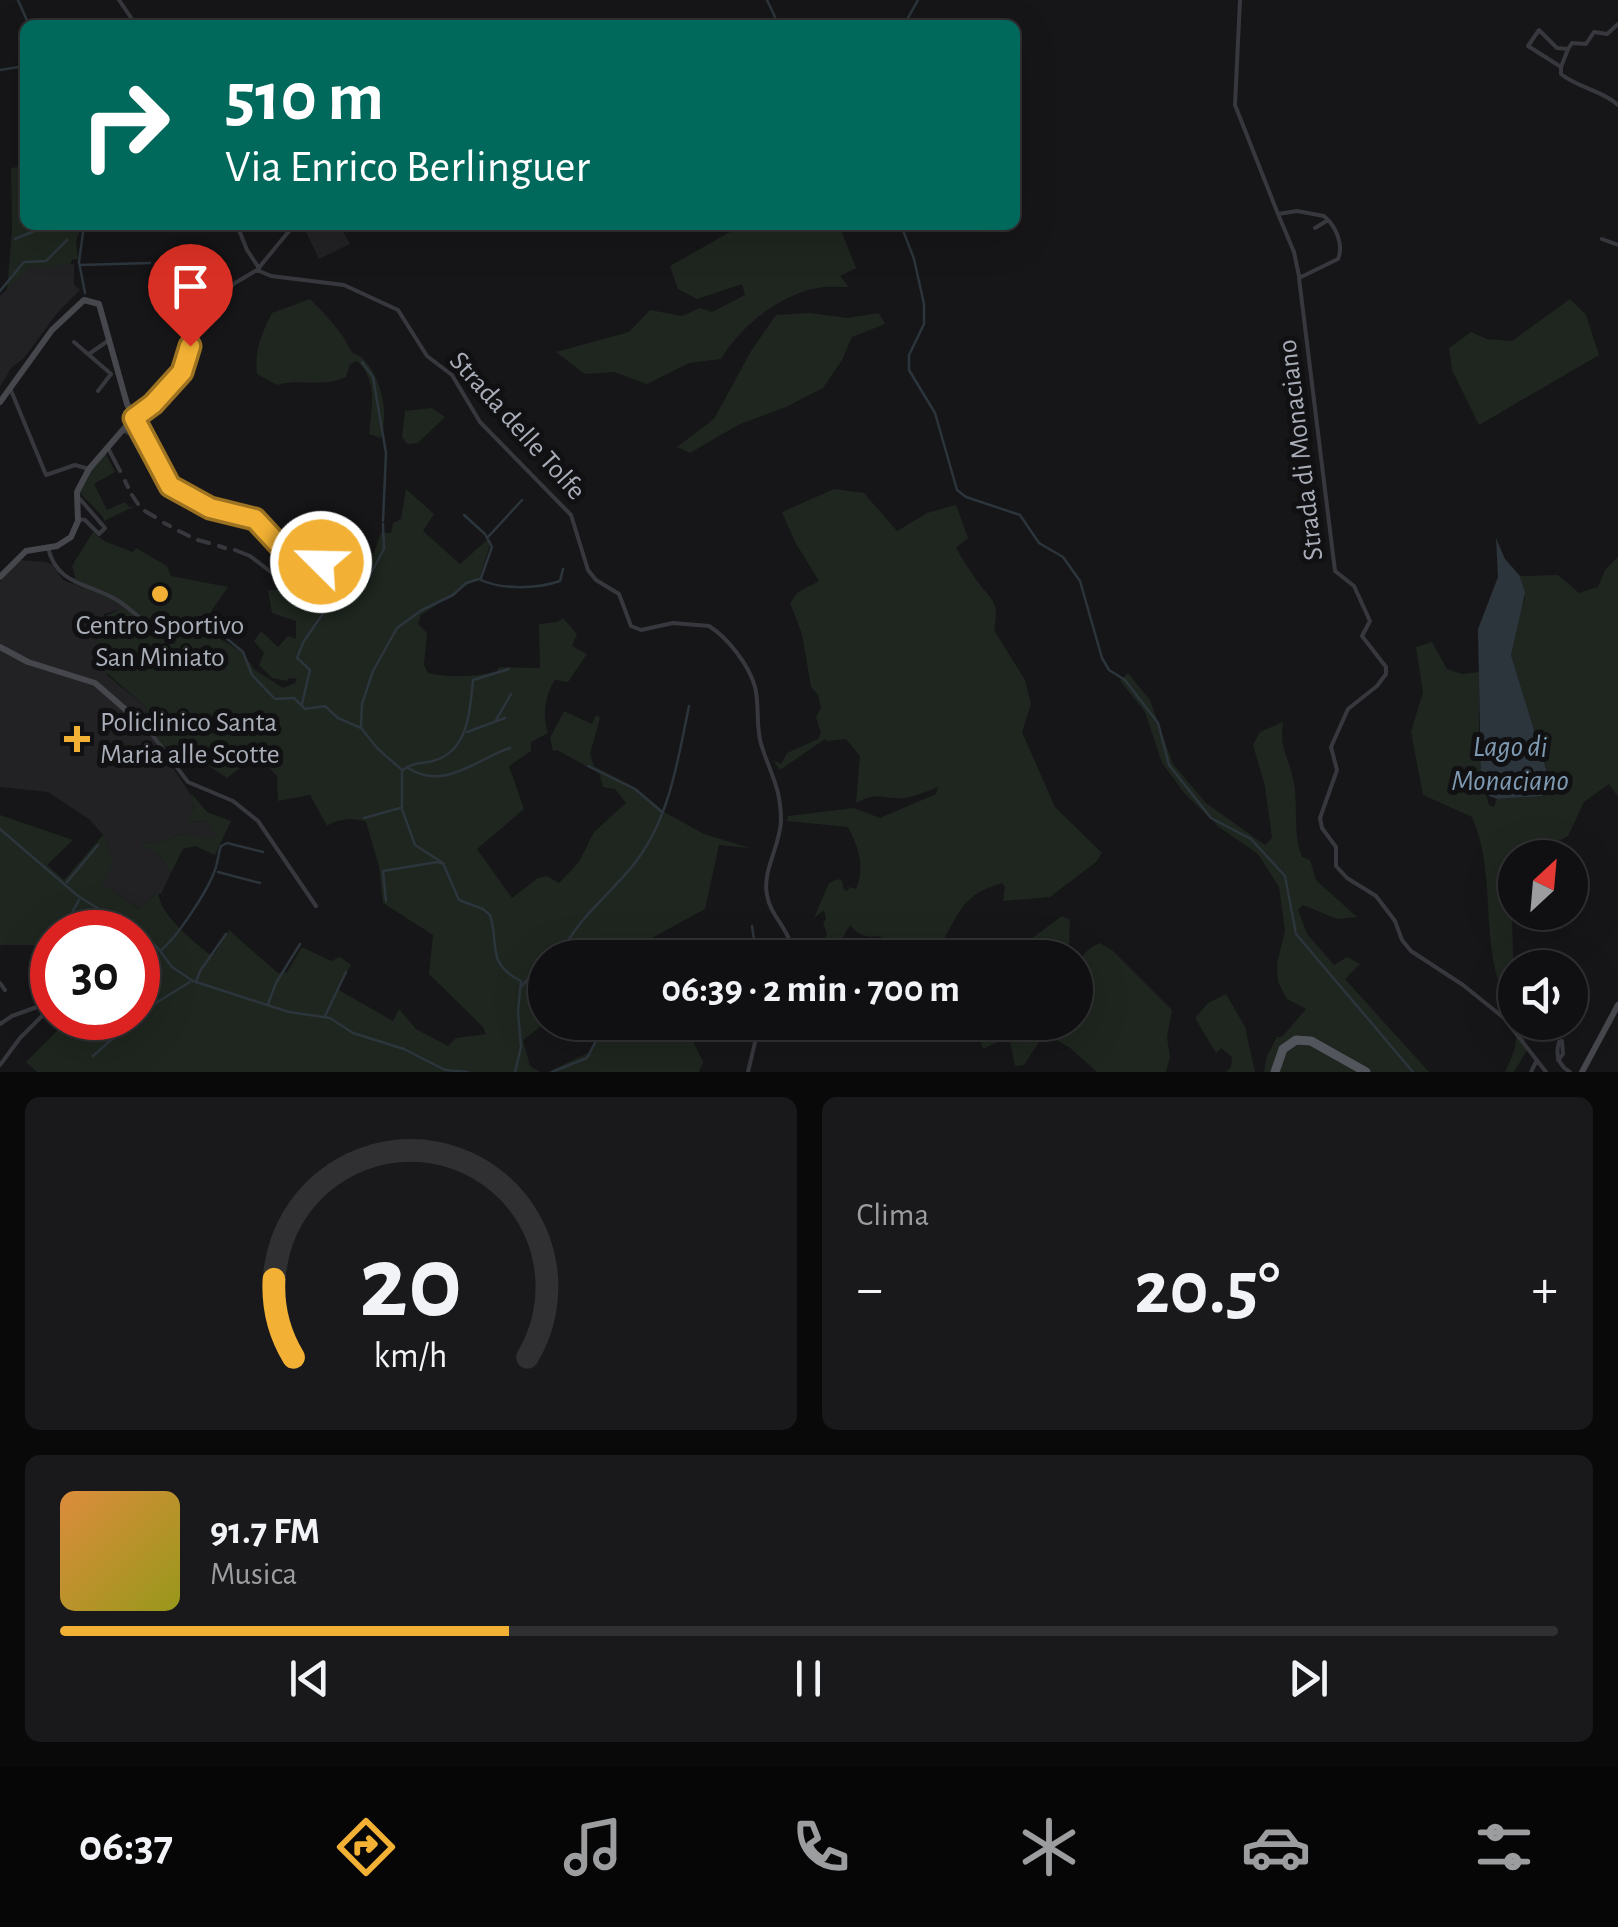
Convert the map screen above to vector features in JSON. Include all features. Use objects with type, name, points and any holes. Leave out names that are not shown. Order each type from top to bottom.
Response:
[{"type":"main road","points":[[1274,1072],[1282,1049],[1304,1040],[1366,1072]]},
{"type":"street","points":[[1240,0],[1235,105],[1278,214],[1294,252],[1299,278],[1340,257],[1338,236],[1329,220],[1308,212],[1278,214]]},
{"type":"street","points":[[1618,24],[1607,34],[1594,32],[1586,44],[1572,42],[1560,67],[1561,74],[1572,83],[1610,97],[1618,105]]},
{"type":"street","points":[[1560,67],[1528,46],[1539,30],[1557,48],[1568,50]]},
{"type":"street","points":[[1315,228],[1329,220]]},
{"type":"street","points":[[240,230],[258,269]]},
{"type":"street","points":[[0,577],[26,551],[51,547],[71,537],[89,469],[128,423],[153,404],[182,372],[211,303],[258,269],[290,230]]},
{"type":"street","points":[[1602,240],[1618,245]]},
{"type":"street","name":"Strada delle Tolfe","points":[[258,269],[272,276],[344,286],[398,310],[427,356],[452,375],[485,428],[571,515],[588,570],[596,580],[619,594],[631,626],[641,630],[673,623],[706,625],[724,638],[755,687],[762,748],[777,785],[779,837],[767,876],[766,894],[790,940]]},
{"type":"street","name":"Strada di Monaciano","points":[[1299,278],[1335,571],[1354,586],[1370,621],[1362,636],[1387,670],[1377,686],[1352,704],[1332,742],[1330,748],[1337,770],[1321,810],[1322,828],[1336,848],[1336,866],[1341,873],[1376,896],[1411,951],[1504,1018],[1546,1072]]},
{"type":"street","points":[[0,402],[52,330],[83,300],[90,300],[100,305],[128,404],[130,434],[142,453],[150,450]]},
{"type":"street","points":[[89,354],[109,340]]},
{"type":"street","points":[[74,342],[111,374],[98,391]]},
{"type":"street","points":[[10,388],[46,475],[73,465],[89,469]]},
{"type":"street","points":[[128,423],[150,450],[170,486],[210,508],[255,519],[292,559],[324,563],[330,570],[322,580],[280,579],[250,556],[235,550]]},
{"type":"street","points":[[106,446],[120,471]]},
{"type":"street","points":[[132,496],[138,504]]},
{"type":"street","points":[[78,518],[99,534],[105,528],[79,501]]},
{"type":"street","points":[[144,511],[154,518]]},
{"type":"street","points":[[164,523],[170,526]]},
{"type":"street","points":[[179,531],[189,536]]},
{"type":"street","points":[[198,540],[209,544]]},
{"type":"street","points":[[51,547],[65,578],[115,599],[157,630],[170,634],[189,631]]},
{"type":"street","points":[[0,644],[21,659],[95,683],[137,718],[188,782],[232,801],[258,821],[316,906]]},
{"type":"street","points":[[0,984],[5,990]]},
{"type":"street","points":[[1582,1072],[1618,1005]]},
{"type":"street","points":[[0,1024],[30,1010]]},
{"type":"street","points":[[0,1065],[30,1030]]},
{"type":"street","points":[[748,1072],[756,1040]]},
{"type":"street","points":[[1531,1072],[1537,1060]]},
{"type":"street","points":[[1558,1060],[1570,1072]]},
{"type":"shaded area","points":[[20,167],[20,230],[80,230],[76,241],[78,259],[70,265],[31,266],[7,290],[12,230],[11,168]]},
{"type":"shaded area","points":[[342,230],[350,244],[319,259],[306,232]]},
{"type":"shaded area","points":[[841,230],[856,268],[840,276],[849,287],[817,288],[789,298],[750,324],[721,359],[689,363],[647,384],[614,372],[585,374],[556,352],[629,332],[650,310],[682,316],[700,308],[712,312],[745,295],[742,284],[697,299],[678,289],[670,266],[730,232]]},
{"type":"shaded area","points":[[74,264],[74,285],[80,290],[24,358],[11,368],[0,387],[0,296],[31,266]]},
{"type":"shaded area","points":[[310,299],[374,374],[384,406],[381,438],[369,434],[371,386],[357,361],[350,364],[346,377],[329,382],[277,385],[257,374],[260,342],[272,313]]},
{"type":"shaded area","points":[[1570,299],[1586,315],[1599,355],[1479,425],[1452,370],[1449,348],[1471,332],[1487,339],[1512,341]]},
{"type":"shaded area","points":[[810,313],[847,318],[879,313],[885,324],[852,337],[823,388],[738,425],[690,453],[677,447],[714,419],[751,351],[776,315]]},
{"type":"shaded area","points":[[432,408],[445,417],[418,443],[407,444],[402,437],[405,411]]},
{"type":"shaded area","points":[[106,454],[115,472],[94,484],[107,510],[125,502],[129,507],[135,506],[104,521],[80,493],[93,467]]},
{"type":"shaded area","points":[[406,489],[434,514],[423,531],[460,564],[488,539],[491,541],[480,577],[421,615],[418,624],[427,633],[424,665],[428,673],[463,676],[497,671],[499,667],[540,668],[539,624],[563,618],[577,634],[572,646],[587,654],[568,682],[555,680],[552,686],[545,713],[548,733],[531,742],[531,751],[509,766],[524,809],[477,849],[512,898],[538,878],[547,876],[559,883],[579,862],[594,832],[626,803],[615,789],[603,787],[599,773],[553,751],[550,738],[564,711],[592,724],[596,715],[600,718],[590,754],[594,766],[636,788],[666,813],[704,834],[750,848],[719,845],[705,909],[648,940],[528,940],[528,1036],[523,1040],[530,1066],[540,1072],[37,1072],[26,1062],[48,1040],[160,1040],[160,910],[30,910],[30,945],[0,945],[0,815],[73,840],[47,865],[64,880],[103,835],[114,863],[101,883],[140,909],[158,892],[170,918],[209,954],[215,953],[229,930],[278,973],[287,972],[302,947],[331,961],[340,957],[351,965],[337,989],[393,1021],[399,1009],[416,1029],[448,1046],[456,1038],[486,1034],[429,974],[433,935],[383,903],[379,866],[366,822],[346,820],[327,826],[310,795],[278,801],[277,776],[257,755],[227,778],[177,745],[163,747],[144,721],[147,708],[100,667],[100,619],[124,607],[72,583],[72,566],[93,532],[104,541],[133,552],[136,548],[167,566],[171,576],[228,587],[206,619],[220,639],[242,652],[255,670],[283,688],[297,679],[272,678],[259,665],[264,653],[254,641],[261,631],[278,647],[288,636],[296,639],[296,621],[272,613],[268,590],[321,590],[333,603],[360,581],[381,533],[391,533],[393,523],[401,519]]},
{"type":"shaded area","points":[[834,489],[864,493],[897,531],[927,513],[956,505],[968,538],[956,548],[993,601],[994,630],[1025,680],[1031,704],[1022,732],[1055,807],[1102,853],[1096,862],[1050,897],[1003,901],[1002,883],[979,892],[961,910],[942,940],[882,940],[880,936],[863,935],[850,925],[842,940],[824,940],[824,910],[814,918],[829,883],[838,879],[844,890],[856,889],[860,857],[848,827],[787,821],[788,816],[854,808],[880,818],[936,794],[938,787],[905,798],[875,797],[856,803],[860,756],[846,739],[825,739],[780,770],[773,760],[781,764],[787,753],[818,739],[821,733],[816,717],[821,708],[818,695],[811,687],[802,634],[790,603],[798,592],[819,581],[782,512]]},
{"type":"shaded area","points":[[1618,557],[1618,797],[1609,784],[1584,802],[1568,836],[1561,840],[1498,840],[1498,930],[1512,930],[1513,950],[1498,950],[1498,977],[1483,854],[1472,817],[1423,795],[1411,732],[1423,692],[1416,647],[1432,642],[1447,669],[1462,674],[1479,672],[1479,740],[1489,805],[1494,807],[1497,799],[1542,796],[1546,769],[1511,655],[1516,621],[1525,599],[1520,576],[1558,575],[1579,593],[1598,587],[1605,570]]},
{"type":"shaded area","name":"Policlinico Santa Maria alle Scotte","points":[[19,560],[53,565],[63,580],[125,608],[104,614],[107,675],[147,708],[147,728],[194,800],[186,822],[210,821],[217,834],[214,840],[180,834],[141,844],[157,852],[171,873],[161,894],[154,895],[141,909],[100,883],[114,863],[103,835],[89,819],[48,792],[0,787],[0,582]]},
{"type":"shaded area","points":[[1128,673],[1150,700],[1173,764],[1206,803],[1265,845],[1272,838],[1265,786],[1253,745],[1260,732],[1283,722],[1282,741],[1294,784],[1302,857],[1310,860],[1316,880],[1357,917],[1337,919],[1303,905],[1298,910],[1307,934],[1334,965],[1347,957],[1360,964],[1345,979],[1429,1072],[1264,1072],[1277,1037],[1282,1037],[1306,1009],[1287,999],[1278,982],[1277,963],[1285,931],[1279,887],[1258,854],[1219,827],[1185,794],[1162,763],[1145,712],[1120,681]]},
{"type":"shaded area","points":[[191,793],[207,812],[231,821],[215,855],[195,846],[183,849],[171,873],[157,852],[141,844],[180,834],[214,839],[217,834],[210,821],[185,822],[194,808]]},
{"type":"shaded area","points":[[1062,916],[1070,920],[1069,940],[1030,940]]},
{"type":"shaded area","points":[[1100,943],[1113,951],[1172,1010],[1166,1072],[1097,1072],[1057,1040],[1093,1040],[1093,947]]},
{"type":"shaded area","points":[[1226,994],[1245,1027],[1255,1072],[1226,1072],[1232,1057],[1221,1048],[1216,1053],[1195,1018],[1208,1003]]},
{"type":"shaded area","points":[[595,1040],[692,1040],[703,1062],[699,1072],[548,1072],[590,1052]]},
{"type":"shaded area","points":[[981,1040],[1002,1040],[983,1049]]},
{"type":"shaded area","points":[[1010,1040],[1040,1040],[1024,1065],[1015,1066]]},
{"type":"shaded area","points":[[1515,1040],[1525,1040],[1527,1050],[1514,1072],[1505,1072]]},
{"type":"water","name":"Lago di Monaciano","points":[[1496,538],[1505,559],[1520,576],[1525,593],[1511,655],[1546,769],[1542,796],[1497,799],[1487,795],[1481,778],[1478,629],[1498,577]]},
{"type":"waterway","points":[[18,0],[27,20]]},
{"type":"waterway","points":[[767,0],[775,20]]},
{"type":"waterway","points":[[907,20],[918,0]]},
{"type":"waterway","points":[[0,70],[20,67]]},
{"type":"waterway","points":[[15,239],[37,230]]},
{"type":"waterway","points":[[83,230],[79,262],[85,293]]},
{"type":"waterway","points":[[903,230],[924,304],[924,324],[909,355],[909,370],[935,413],[957,490],[966,497],[1020,515],[1039,543],[1063,557],[1080,581],[1102,658],[1109,670],[1125,680],[1158,723],[1169,765],[1211,818],[1251,839],[1285,876],[1296,934],[1413,1072]]},
{"type":"waterway","points":[[0,291],[24,262],[46,261],[67,240]]},
{"type":"waterway","points":[[80,265],[150,263]]},
{"type":"waterway","points":[[362,362],[373,377],[386,453],[383,521]]},
{"type":"waterway","points":[[488,537],[522,500]]},
{"type":"waterway","points":[[464,515],[485,534],[492,547],[481,578]]},
{"type":"waterway","points":[[304,641],[324,612],[344,605],[364,586],[384,549],[383,524]]},
{"type":"waterway","points":[[361,727],[362,704],[373,671],[397,628],[466,583],[479,579],[508,587],[541,586],[560,581],[563,569]]},
{"type":"waterway","points":[[214,628],[243,652],[252,675],[275,699],[294,698],[305,709],[325,706],[338,718],[361,728],[402,770],[402,809],[415,845],[443,863],[459,900],[490,915],[498,960],[521,981],[521,1047],[515,1072]]},
{"type":"waterway","points":[[302,704],[310,670],[297,658],[303,643]]},
{"type":"waterway","points":[[403,770],[445,756],[454,748],[465,728],[473,680],[509,669]]},
{"type":"waterway","points":[[496,720],[511,694]]},
{"type":"waterway","points":[[569,940],[628,872],[658,825],[689,706]]},
{"type":"waterway","points":[[467,732],[505,718]]},
{"type":"waterway","points":[[408,768],[421,774],[447,775],[510,748]]},
{"type":"waterway","points":[[588,766],[635,789],[662,812]]},
{"type":"waterway","points":[[364,818],[400,808]]},
{"type":"waterway","points":[[0,829],[78,896],[100,910]]},
{"type":"waterway","points":[[160,951],[206,889],[221,846],[227,843],[263,852]]},
{"type":"waterway","points":[[67,882],[98,845]]},
{"type":"waterway","points":[[386,901],[383,871],[444,864]]},
{"type":"waterway","points":[[218,872],[260,883]]},
{"type":"waterway","points":[[74,910],[79,900]]},
{"type":"waterway","points":[[752,926],[754,940]]},
{"type":"waterway","points":[[196,982],[226,934]]},
{"type":"waterway","points":[[268,1004],[300,944]]},
{"type":"waterway","points":[[160,951],[172,967],[193,981],[289,1012],[330,1018],[353,1033],[404,1049],[445,1070],[468,1072]]},
{"type":"waterway","points":[[325,1016],[346,972]]},
{"type":"waterway","points":[[522,986],[528,978]]},
{"type":"waterway","points":[[93,1056],[146,1009],[190,982]]},
{"type":"waterway","points":[[552,1072],[587,1058],[596,1040]]},
{"type":"place","name":"Centro Sportivo San Miniato","points":[[160,594]]},
{"type":"place","name":"Policlinico Santa Maria alle Scotte","points":[[77,739]]},
{"type":"route","points":[[190,346],[182,372],[167,384],[153,404],[134,418],[165,479],[170,486],[208,507],[255,519],[292,559],[321,562]]}]
